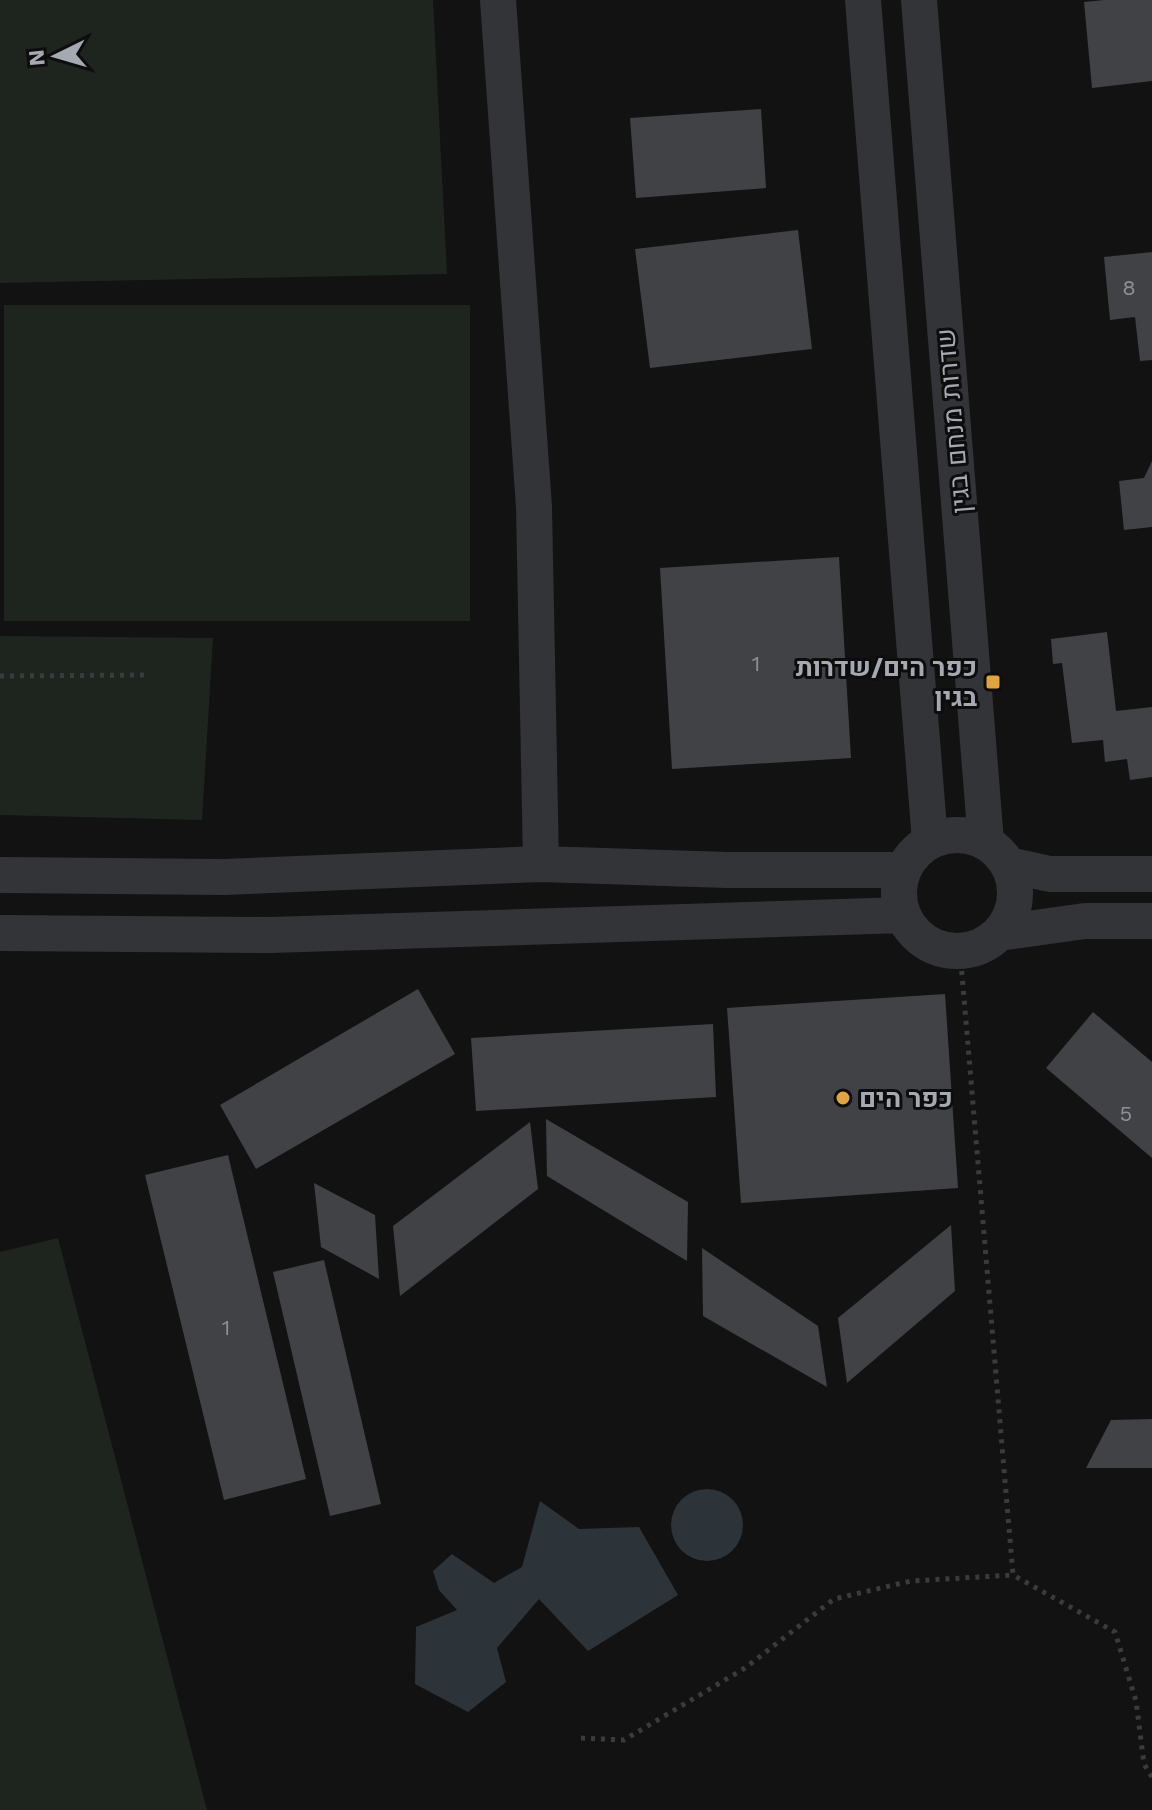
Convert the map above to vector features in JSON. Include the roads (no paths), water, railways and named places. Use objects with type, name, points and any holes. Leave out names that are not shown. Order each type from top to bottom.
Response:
[{"type":"street","points":[[498,0],[534,507],[541,864]]},
{"type":"street","points":[[863,0],[930,841]]},
{"type":"street","name":"שדרות מנחם בגין","points":[[919,0],[997,854]]},
{"type":"street","points":[[997,854],[1015,895],[1012,911],[999,933],[978,948],[960,951],[926,942],[903,915],[899,900],[903,870],[914,853],[930,841],[958,835],[1050,874],[1152,874]]},
{"type":"street","points":[[0,875],[224,877],[541,864],[727,870],[903,870]]},
{"type":"street","points":[[0,933],[271,935],[534,924],[903,915]]},
{"type":"street","points":[[999,933],[1085,921],[1152,921]]},
{"type":"place","name":"כפר הים/שדרות בגין","points":[[993,682]]},
{"type":"place","name":"כפר הים","points":[[843,1098]]}]
